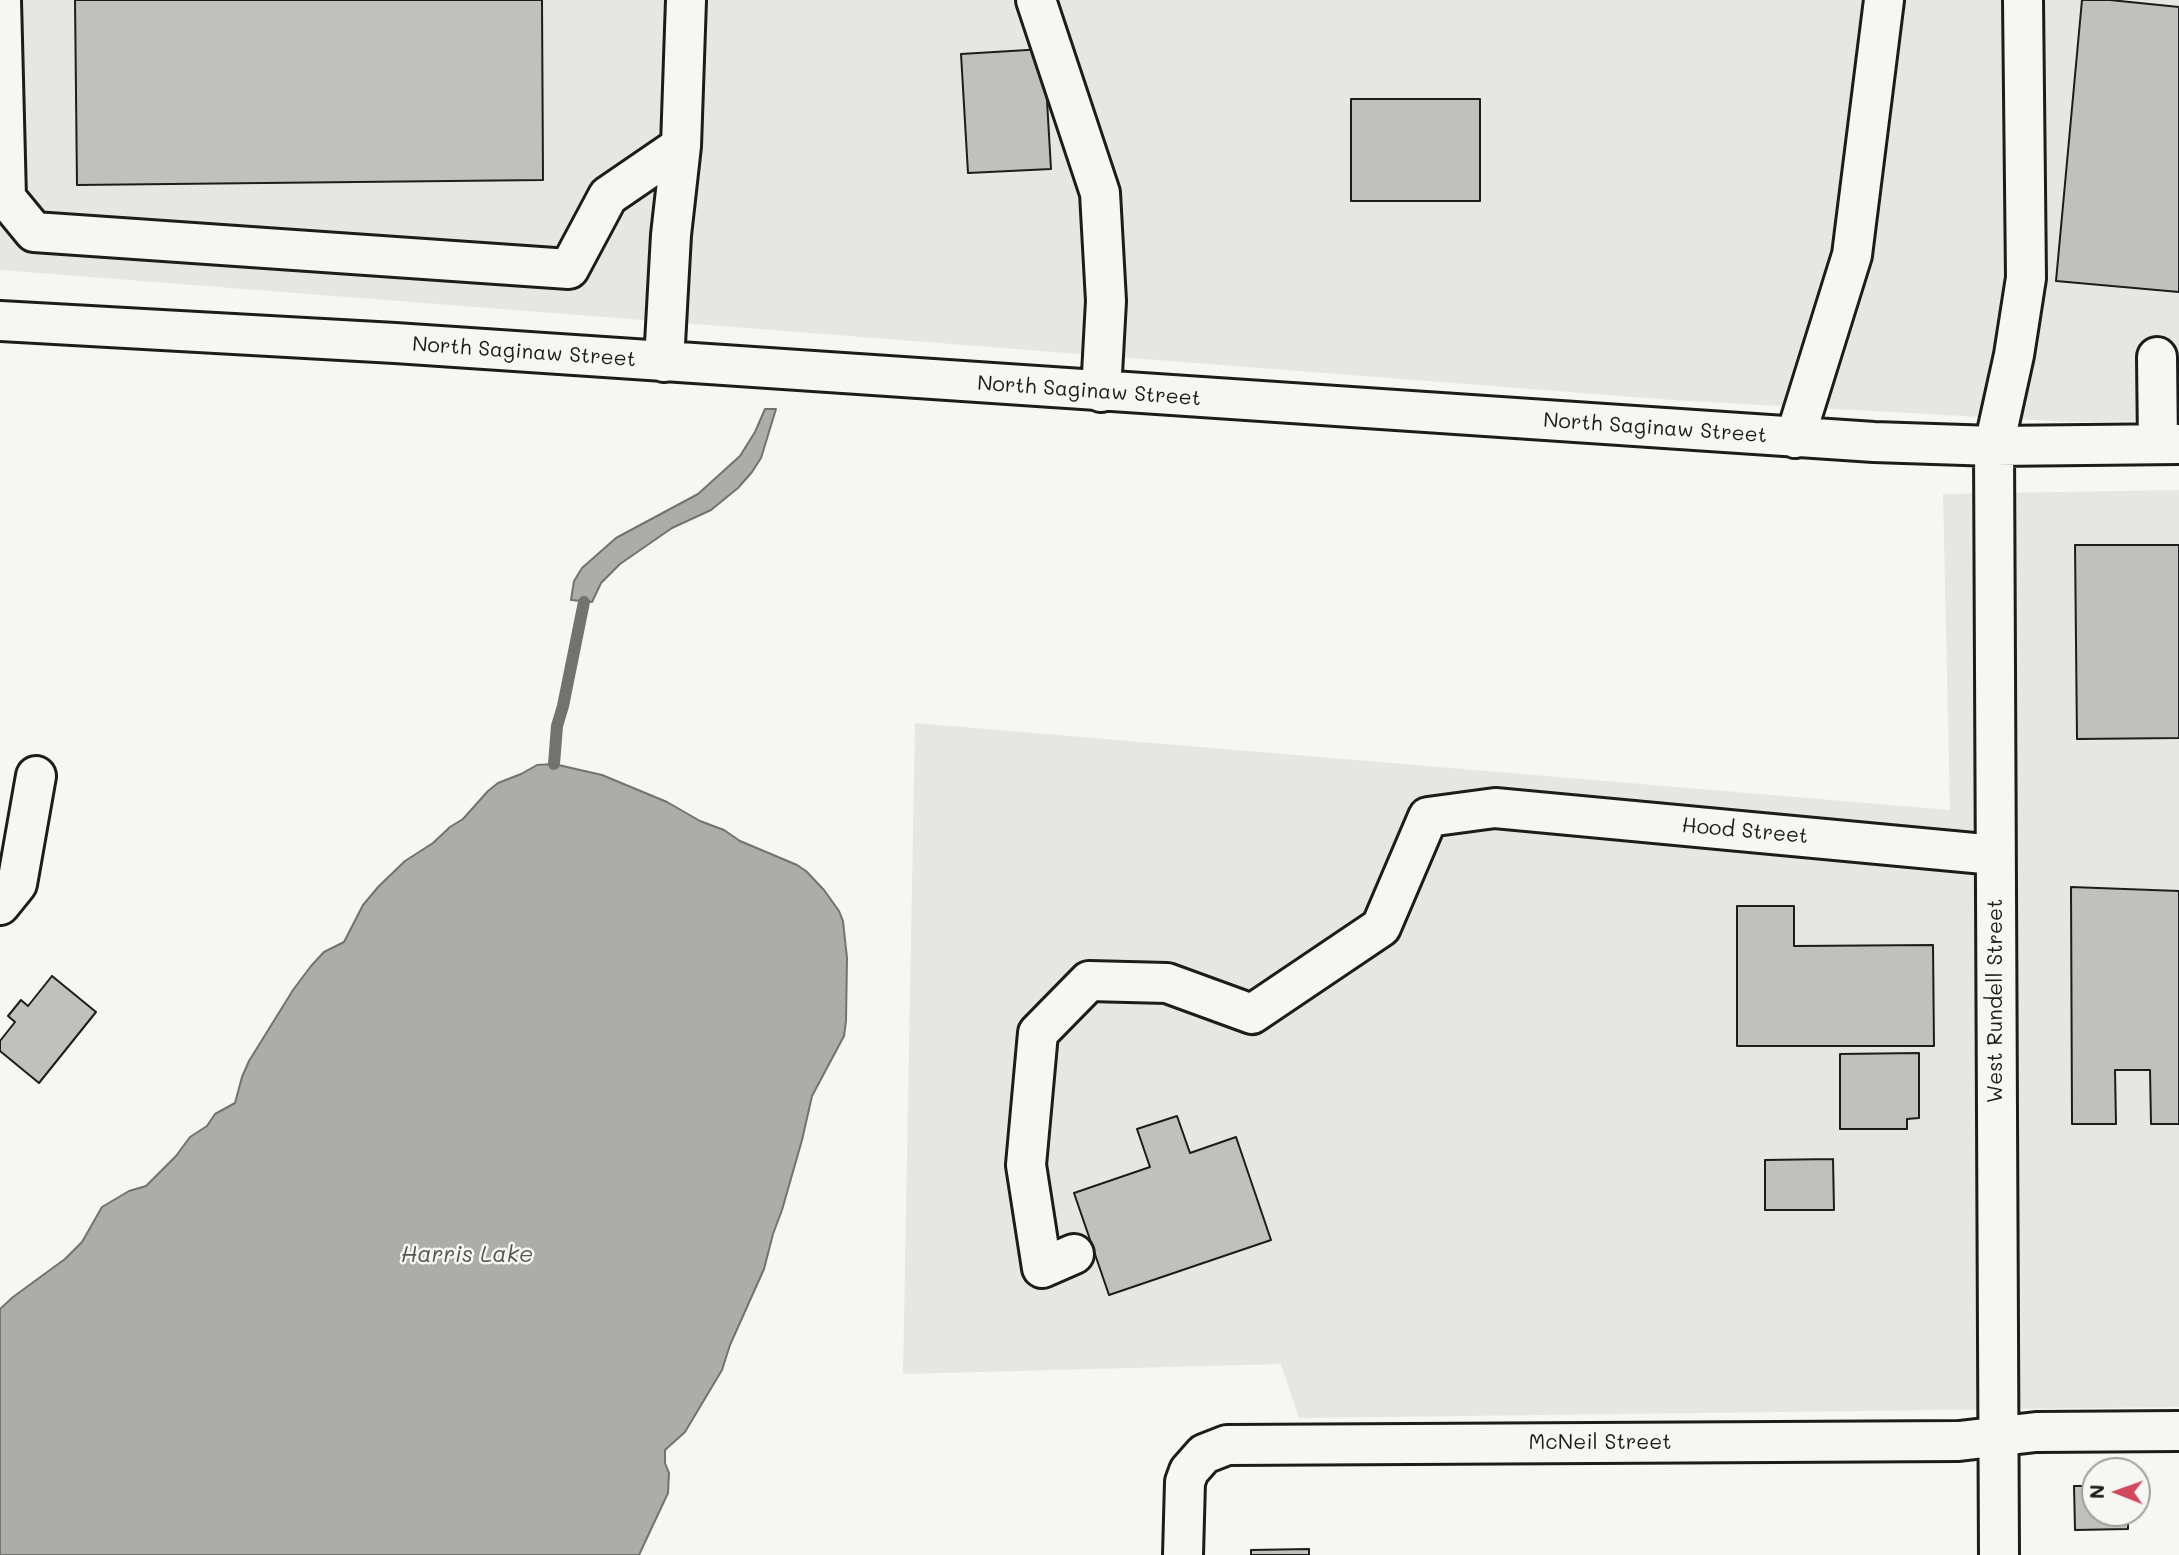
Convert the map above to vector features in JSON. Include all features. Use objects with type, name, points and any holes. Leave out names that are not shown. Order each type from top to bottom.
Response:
[{"type":"street","points":[[1,0],[6,198],[34,232],[569,269],[608,196],[681,146]]},
{"type":"street","points":[[664,362],[671,234],[681,146],[686,0]]},
{"type":"street","points":[[1036,0],[1100,193],[1106,301],[1101,392]]},
{"type":"street","points":[[1795,438],[1852,255],[1884,0]]},
{"type":"street","name":"West Rundell Street","points":[[1999,1555],[1994,446],[2014,355],[2026,278],[2023,0]]},
{"type":"street","name":"North Saginaw Street","points":[[0,321],[395,343],[1795,438],[1994,446],[2169,444]]},
{"type":"street","points":[[2157,357],[2169,444]]},
{"type":"street","points":[[0,905],[17,884],[36,776]]},
{"type":"street","name":"Hood Street","points":[[1074,1254],[1042,1268],[1026,1165],[1038,1033],[1089,981],[1167,983],[1252,1014],[1381,927],[1428,817],[1495,808],[1995,855]]},
{"type":"street","name":"McNeil Street","points":[[1183,1555],[1185,1482],[1189,1471],[1204,1454],[1218,1447],[1236,1444],[1959,1441],[2036,1432],[2179,1431]]},
{"type":"shaded area","points":[[0,0],[2179,0],[2179,421],[2072,422],[1672,400],[0,270]]},
{"type":"shaded area","points":[[2179,490],[2179,1407],[1299,1418],[1281,1364],[903,1374],[915,723],[1950,810],[1943,494]]},
{"type":"water","points":[[765,409],[776,409],[761,458],[738,488],[711,510],[672,528],[620,564],[601,583],[592,602],[571,600],[574,581],[582,568],[616,538],[698,494],[740,456]]},
{"type":"water","name":"Harris Lake","points":[[554,764],[602,775],[667,802],[700,821],[724,830],[740,841],[797,865],[824,890],[839,911],[843,921],[847,958],[844,1036],[812,1096],[802,1140],[764,1269],[730,1345],[722,1370],[685,1432],[665,1450],[665,1463],[669,1473],[668,1493],[639,1555],[0,1555],[0,1309],[65,1259],[82,1242],[102,1207],[129,1191],[146,1186],[176,1156],[190,1137],[207,1126],[215,1114],[235,1103],[249,1061],[293,990],[324,952],[344,942],[363,905],[379,886],[405,861],[463,819],[498,783],[537,765]]},
{"type":"building","points":[[75,0],[542,0],[543,180],[77,185]]},
{"type":"building","points":[[2082,0],[2179,7],[2179,292],[2056,281]]},
{"type":"building","points":[[1044,49],[1051,169],[968,173],[961,54]]},
{"type":"building","points":[[1351,99],[1480,99],[1480,201],[1351,201]]},
{"type":"building","points":[[2075,545],[2179,545],[2179,738],[2077,739]]},
{"type":"building","points":[[2071,887],[2179,891],[2179,1124],[2151,1124],[2150,1070],[2115,1070],[2116,1124],[2072,1124]]},
{"type":"building","points":[[1737,906],[1794,906],[1794,946],[1933,945],[1934,1046],[1737,1046]]},
{"type":"building","points":[[52,976],[96,1012],[39,1083],[0,1051],[0,1041],[15,1022],[8,1016],[21,1000],[28,1006]]},
{"type":"building","points":[[1919,1053],[1919,1118],[1907,1119],[1907,1129],[1840,1129],[1840,1054]]},
{"type":"building","points":[[1177,1116],[1190,1153],[1236,1137],[1271,1240],[1109,1295],[1074,1193],[1150,1167],[1137,1129]]},
{"type":"building","points":[[1833,1159],[1834,1210],[1765,1210],[1765,1160]]},
{"type":"building","points":[[2074,1486],[2081,1486],[2081,1527],[2128,1527],[2128,1529],[2075,1530]]},
{"type":"building","points":[[1309,1549],[1309,1555],[1251,1555],[1251,1550]]},
{"type":"waterway","points":[[554,764],[557,726],[584,602]]}]
